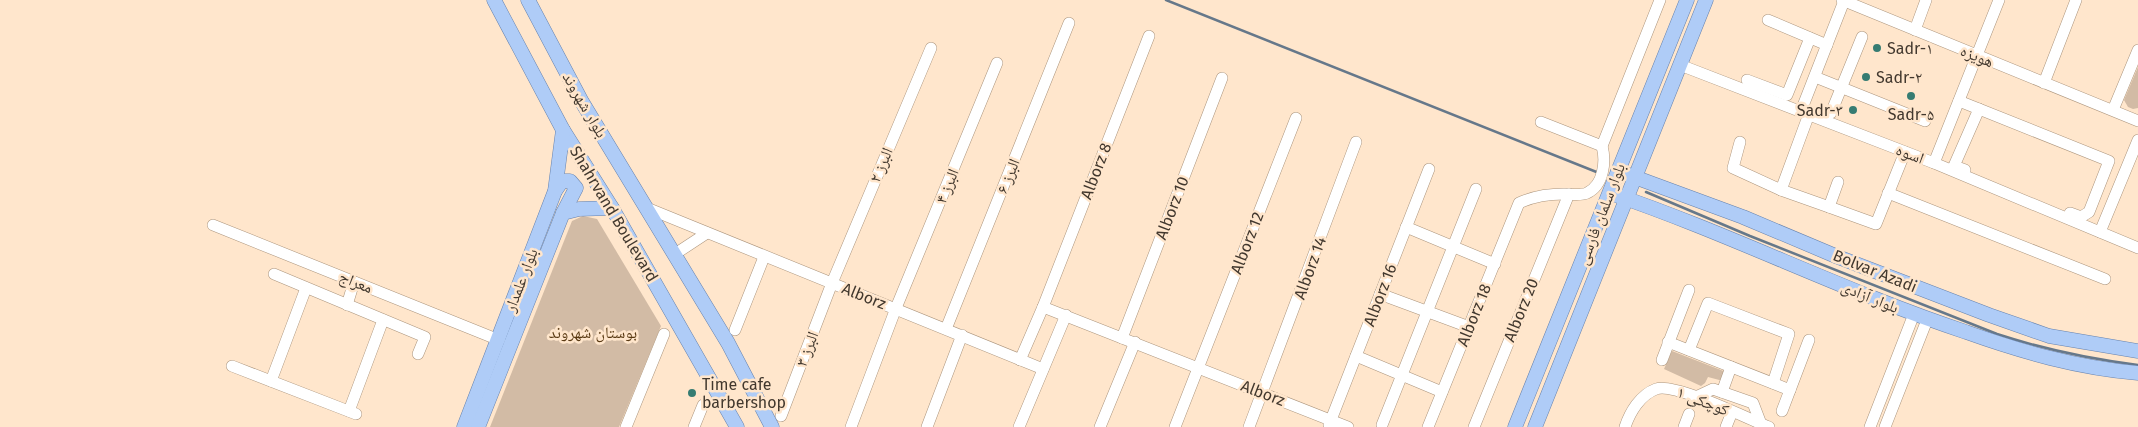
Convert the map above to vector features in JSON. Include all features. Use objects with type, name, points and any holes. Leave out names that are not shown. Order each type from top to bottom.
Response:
[{"type":"main road","name":"Shahrvand Boulevard","points":[[494,0],[563,130],[612,208],[734,421],[742,427]]},
{"type":"main road","name":"بلوار شهروند","points":[[528,0],[582,102],[647,208]]},
{"type":"main road","name":"بلوار سلمان فارسی","points":[[1515,427],[1687,0]]},
{"type":"main road","name":"بلوار سلمان فارسی","points":[[1535,427],[1706,0]]},
{"type":"main road","name":"بلوار علمدار","points":[[464,427],[555,191],[563,130]]},
{"type":"main road","points":[[1634,132],[1650,138]]},
{"type":"main road","name":"Bolvar Azadi","points":[[1618,171],[1743,217],[1925,292],[2049,336],[2138,351]]},
{"type":"main road","name":"بلوار علمدار","points":[[478,427],[563,213],[576,188],[570,181],[562,181],[555,191]]},
{"type":"main road","name":"بلوار آزادی","points":[[1610,193],[1921,317],[2053,360],[2088,367],[2138,373]]},
{"type":"main road","points":[[563,213],[571,209],[612,208]]},
{"type":"main road","name":"Shahrvand Boulevard","points":[[647,208],[728,343],[757,400]]},
{"type":"main road","points":[[1594,234],[1610,240]]},
{"type":"main road","points":[[757,400],[760,422],[758,427]]},
{"type":"main road","points":[[757,400],[772,427]]},
{"type":"street","points":[[1569,194],[1586,194],[1597,186],[1606,158],[1602,146],[1660,0]]},
{"type":"street","points":[[1781,190],[1815,77],[1843,0]]},
{"type":"street","name":"هویزه","points":[[1843,0],[1861,4],[1914,30],[2138,121]]},
{"type":"street","points":[[1914,30],[1926,0]]},
{"type":"street","points":[[1934,163],[1999,0]]},
{"type":"street","points":[[2044,83],[2076,0]]},
{"type":"street","points":[[1768,20],[1827,45]]},
{"type":"street","name":"البرز ۶","points":[[946,329],[1069,23]]},
{"type":"street","name":"Alborz 8","points":[[1043,307],[1149,36]]},
{"type":"street","points":[[1747,80],[1787,95],[1810,38]]},
{"type":"street","points":[[1830,113],[1862,38]]},
{"type":"street","name":"البرز ۲","points":[[832,283],[931,48]]},
{"type":"street","points":[[2113,110],[2138,50]]},
{"type":"street","name":"البرز ۴","points":[[851,427],[896,308],[997,63]]},
{"type":"street","name":"اسوه","points":[[1680,65],[1934,163],[2138,248]]},
{"type":"street","points":[[1815,77],[1925,121]]},
{"type":"street","name":"Alborz 10","points":[[1122,338],[1222,78]]},
{"type":"street","points":[[1959,101],[2109,160],[2089,212],[2081,217],[1954,166],[1978,109]]},
{"type":"street","name":"Alborz 12","points":[[1175,427],[1296,118]]},
{"type":"street","points":[[1541,122],[1602,146]]},
{"type":"street","points":[[2100,232],[2138,140]]},
{"type":"street","name":"Alborz 14","points":[[1249,427],[1263,394],[1356,142]]},
{"type":"street","points":[[1740,142],[1733,168],[1781,190],[1876,224],[1905,152]]},
{"type":"street","name":"Alborz 16","points":[[1329,424],[1428,169]]},
{"type":"street","points":[[1829,207],[1838,182]]},
{"type":"street","points":[[1382,425],[1476,189]]},
{"type":"street","points":[[1888,193],[2104,279]]},
{"type":"street","name":"Alborz 18","points":[[1428,427],[1519,203],[1533,196],[1569,194]]},
{"type":"street","name":"Alborz 20","points":[[1474,427],[1569,194]]},
{"type":"street","name":"Alborz","points":[[647,208],[764,257],[1043,368]]},
{"type":"street","name":"معراج","points":[[213,225],[499,340]]},
{"type":"street","points":[[1406,227],[1494,264]]},
{"type":"street","points":[[675,254],[707,233]]},
{"type":"street","points":[[735,330],[764,257]]},
{"type":"street","points":[[274,274],[425,337],[418,354]]},
{"type":"street","points":[[347,304],[354,282]]},
{"type":"street","name":"البرز ۳","points":[[781,416],[832,283]]},
{"type":"street","points":[[271,382],[306,288]]},
{"type":"street","points":[[1662,360],[1689,290]]},
{"type":"street","points":[[1380,294],[1469,327]]},
{"type":"street","points":[[1689,350],[1708,303],[1789,334],[1773,383]]},
{"type":"street","name":"Alborz","points":[[1043,307],[1263,394],[1329,424],[1348,427]]},
{"type":"street","points":[[1020,360],[1043,307]]},
{"type":"street","points":[[1020,427],[1066,315]]},
{"type":"street","points":[[1870,427],[1906,336],[1921,317]]},
{"type":"street","points":[[1886,427],[1919,341],[1921,317]]},
{"type":"street","points":[[232,366],[353,413],[383,320]]},
{"type":"street","points":[[626,427],[664,334]]},
{"type":"street","points":[[1906,336],[1914,334],[1919,341]]},
{"type":"street","points":[[927,427],[962,335]]},
{"type":"street","points":[[1782,411],[1809,340]]},
{"type":"street","points":[[1100,427],[1135,342]]},
{"type":"street","points":[[1668,342],[1790,390]]},
{"type":"street","points":[[1356,356],[1442,392]]},
{"type":"street","points":[[1722,392],[1731,367]]},
{"type":"street","name":"کوچکی ۱","points":[[1625,427],[1629,416],[1642,397],[1657,388],[1677,389],[1765,425]]},
{"type":"street","points":[[1696,397],[1713,389],[1753,403],[1765,425]]},
{"type":"street","points":[[694,427],[703,405]]},
{"type":"street","points":[[1726,427],[1732,412]]},
{"type":"street","points":[[1684,427],[1689,414]]},
{"type":"green space","points":[[2138,67],[2138,108],[2133,109],[2128,107],[2124,100]]},
{"type":"green space","name":"بوستان شهروند","points":[[583,216],[597,219],[661,326],[619,427],[490,427],[572,221]]},
{"type":"green space","points":[[1672,351],[1726,372],[1723,381],[1708,377],[1701,386],[1664,369]]},
{"type":"waterway","points":[[1166,0],[1599,173]]},
{"type":"waterway","points":[[1646,192],[1750,236],[1997,334],[2067,353],[2138,365]]},
{"type":"place","name":"Sadr-۱","points":[[1877,48]]},
{"type":"place","name":"Sadr-۲","points":[[1866,77]]},
{"type":"place","name":"Sadr-۵","points":[[1911,96]]},
{"type":"place","name":"Sadr-۳","points":[[1853,110]]},
{"type":"place","name":"Time cafe barbershop","points":[[692,393]]}]
